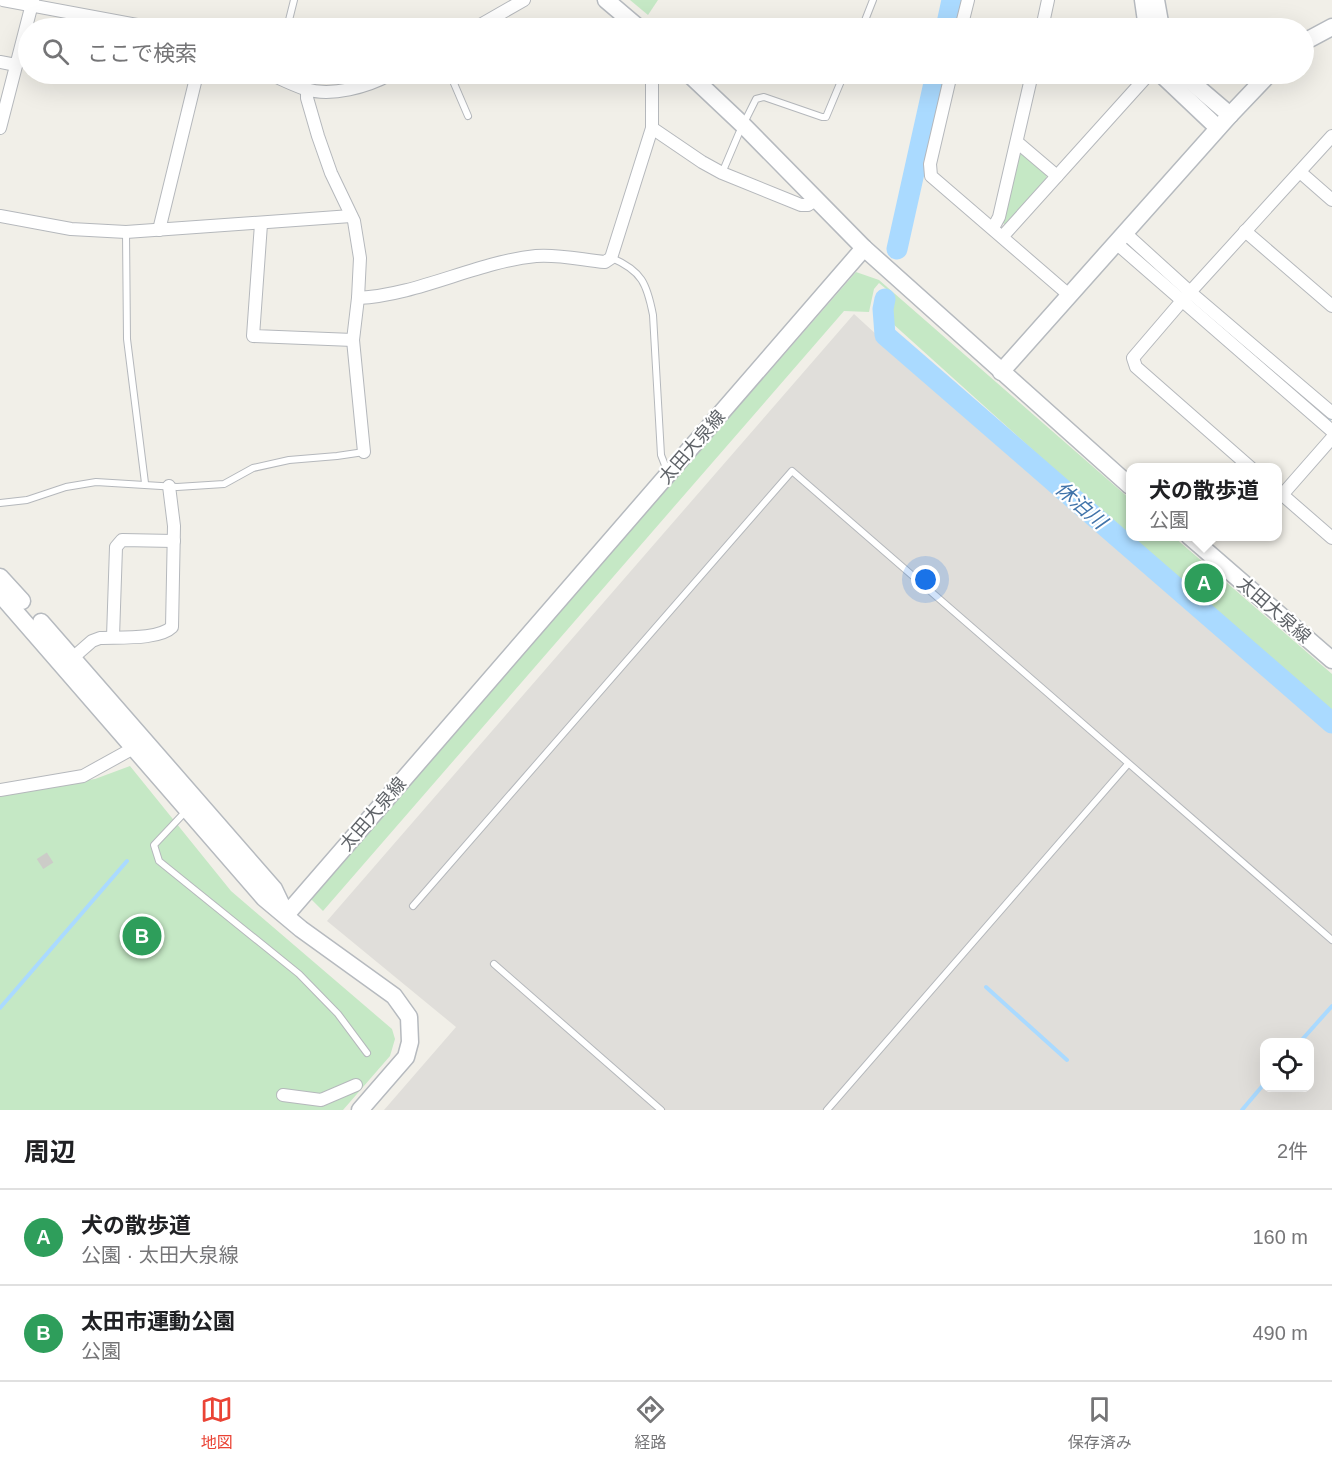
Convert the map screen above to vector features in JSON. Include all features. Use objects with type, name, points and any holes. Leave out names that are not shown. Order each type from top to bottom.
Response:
[{"type":"main road","points":[[606,0],[627,18]]},
{"type":"main road","points":[[1143,0],[1146,18]]},
{"type":"main road","points":[[1156,0],[1159,18]]},
{"type":"main road","points":[[1314,37],[1332,27]]},
{"type":"main road","points":[[699,84],[743,125],[864,248],[1126,482]]},
{"type":"main road","points":[[1172,84],[1218,128]]},
{"type":"main road","points":[[1194,84],[1230,115]]},
{"type":"main road","points":[[1001,372],[1259,84]]},
{"type":"main road","name":"太田大泉線","points":[[286,915],[864,248]]},
{"type":"main road","name":"太田大泉線","points":[[1194,541],[1332,660]]},
{"type":"main road","points":[[0,577],[68,662],[192,804],[264,898],[301,929],[394,996],[409,1017],[410,1042],[406,1057],[360,1110]]},
{"type":"main road","points":[[0,594],[68,662]]},
{"type":"street","points":[[3,0],[33,2],[107,18]]},
{"type":"street","points":[[492,18],[524,0]]},
{"type":"street","points":[[964,18],[968,0]]},
{"type":"street","points":[[1044,18],[1048,0]]},
{"type":"street","points":[[29,18],[33,2]]},
{"type":"street","points":[[0,128],[18,58]]},
{"type":"street","points":[[0,62],[16,65]]},
{"type":"street","points":[[159,230],[195,84]]},
{"type":"street","points":[[296,84],[307,89],[346,90],[368,84]]},
{"type":"street","points":[[358,298],[421,287],[539,256],[605,262],[611,258],[652,128],[652,84]]},
{"type":"street","points":[[949,84],[929,170],[931,176],[1069,295]]},
{"type":"street","points":[[993,228],[999,217],[1030,84]]},
{"type":"street","points":[[1003,236],[1140,84]]},
{"type":"street","points":[[307,89],[307,98],[318,136],[331,173],[351,216],[360,258],[353,340],[364,452]]},
{"type":"street","points":[[652,128],[722,173],[801,205],[808,206],[817,199]]},
{"type":"street","points":[[1245,463],[1136,367],[1133,362],[1134,354],[1332,136]]},
{"type":"street","points":[[1017,142],[1057,176]]},
{"type":"street","points":[[1300,172],[1332,200]]},
{"type":"street","points":[[0,216],[71,229],[126,232],[351,216]]},
{"type":"street","points":[[261,224],[253,336],[353,340]]},
{"type":"street","points":[[1245,231],[1332,306]]},
{"type":"street","points":[[1121,238],[1190,292],[1332,413]]},
{"type":"street","points":[[1121,238],[1181,302],[1332,431]]},
{"type":"street","points":[[1282,491],[1332,438]]},
{"type":"street","points":[[68,662],[92,641],[100,638],[156,635],[166,633],[171,627],[174,526],[169,486]]},
{"type":"street","points":[[1282,495],[1332,538]]},
{"type":"street","points":[[113,637],[118,543],[122,540],[174,541]]},
{"type":"street","points":[[0,790],[82,776],[140,744]]},
{"type":"street","points":[[283,1095],[321,1100],[356,1085]]},
{"type":"lane","points":[[290,18],[294,0]]},
{"type":"lane","points":[[866,18],[873,0]]},
{"type":"lane","points":[[454,84],[468,116]]},
{"type":"lane","points":[[722,173],[756,99],[760,96],[826,117],[840,84]]},
{"type":"lane","points":[[126,232],[127,339],[145,483]]},
{"type":"lane","points":[[611,258],[627,264],[637,272],[645,282],[650,298],[653,315],[661,455],[668,474]]},
{"type":"lane","points":[[0,503],[27,500],[66,487],[96,482],[169,486],[224,484],[253,468],[289,460],[364,452]]},
{"type":"lane","points":[[413,906],[792,471],[1332,939]]},
{"type":"lane","points":[[827,1110],[1128,764]]},
{"type":"lane","points":[[192,804],[154,845],[159,861],[299,974],[338,1014],[367,1053]]},
{"type":"lane","points":[[494,964],[661,1110]]},
{"type":"shaded area","points":[[854,314],[947,399],[1332,732],[1332,1110],[384,1110],[456,1027],[327,921]]},
{"type":"green space","points":[[630,0],[658,0],[648,15]]},
{"type":"green space","points":[[1022,153],[1047,174],[1046,179],[1006,225],[1003,223],[1017,157]]},
{"type":"green space","points":[[856,272],[879,280],[1126,496],[1126,534],[892,323],[891,293],[879,283],[874,289],[869,312],[844,311],[323,911],[310,898]]},
{"type":"green space","points":[[1134,541],[1179,541],[1332,674],[1332,713]]},
{"type":"green space","points":[[130,766],[231,891],[392,1029],[395,1039],[390,1056],[343,1110],[0,1110],[0,793],[95,779]]},
{"type":"waterway","name":"休泊川","points":[[948,18],[952,0]]},
{"type":"waterway","name":"休泊川","points":[[897,249],[934,84]]},
{"type":"waterway","points":[[1141,256],[1171,283]]},
{"type":"waterway","name":"休泊川","points":[[885,299],[883,309],[885,335],[1332,723]]},
{"type":"waterway","points":[[1296,391],[1329,420]]},
{"type":"waterway","points":[[0,1008],[127,861]]},
{"type":"waterway","points":[[986,987],[1067,1060]]},
{"type":"waterway","points":[[1304,1038],[1332,1006]]},
{"type":"waterway","points":[[1242,1110],[1260,1089]]},
{"type":"tunnel","points":[[40,864],[54,855]]},
{"type":"place","name":"犬の散歩道","points":[[1204,583]]},
{"type":"place","name":"太田市運動公園","points":[[142,936]]}]
